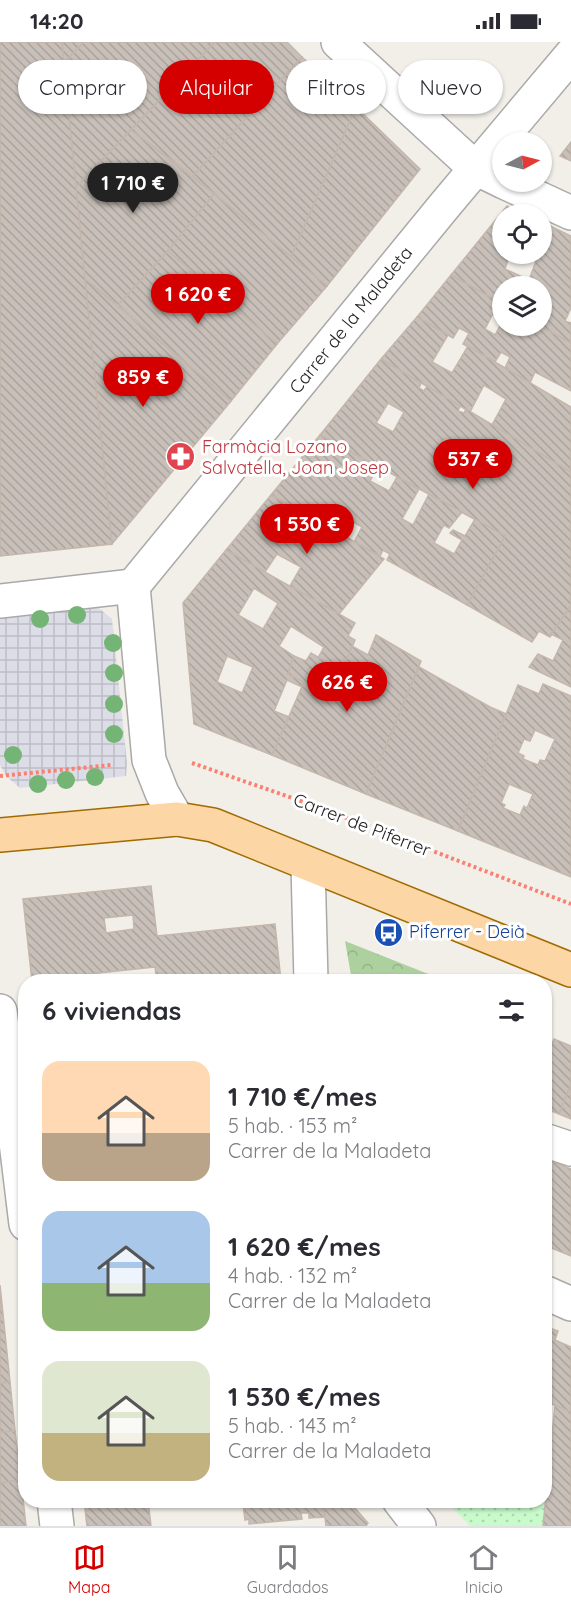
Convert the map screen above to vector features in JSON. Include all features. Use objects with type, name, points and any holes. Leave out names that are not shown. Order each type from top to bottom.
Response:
[{"type":"main road","points":[[0,835],[177,819],[213,825],[571,970]]},
{"type":"street","points":[[338,42],[492,175]]},
{"type":"street","name":"Carrer de la Maladeta","points":[[522,132],[571,55]]},
{"type":"street","name":"Carrer de la Maladeta","points":[[133,586],[492,179]]},
{"type":"street","points":[[526,192],[571,213]]},
{"type":"street","points":[[0,601],[133,586],[149,760],[162,793],[177,819]]},
{"type":"street","points":[[308,865],[311,974]]},
{"type":"street","points":[[0,1011],[18,1158]]},
{"type":"street","points":[[552,1143],[571,1149]]},
{"type":"street","points":[[0,1231],[18,1230]]},
{"type":"street","points":[[552,1296],[571,1304]]},
{"type":"street","points":[[55,1508],[57,1526]]},
{"type":"street","points":[[405,1508],[420,1526]]},
{"type":"path","name":"Carrer de Piferrer","points":[[0,776],[177,758],[318,807],[571,904]]},
{"type":"green space","points":[[345,941],[428,974],[351,974]]},
{"type":"green space","points":[[453,1508],[545,1508],[544,1526],[470,1526]]},
{"type":"shaded area","points":[[95,605],[112,619],[127,763],[126,776],[20,788],[6,776],[0,765],[0,614]]},
{"type":"building","points":[[0,42],[62,42],[64,60],[18,60],[18,114],[69,114],[112,544],[0,556]]},
{"type":"building","points":[[62,42],[84,42],[67,60],[64,60]]},
{"type":"building","points":[[84,42],[215,42],[198,60],[159,60],[159,100],[147,113],[147,60],[67,60]]},
{"type":"building","points":[[215,42],[287,42],[302,57],[299,60],[286,60],[286,74],[274,88],[274,60],[198,60]]},
{"type":"building","points":[[286,74],[286,114],[353,114],[291,257],[193,176],[250,114],[274,114],[274,88]]},
{"type":"building","points":[[159,101],[159,114],[250,114],[193,176],[131,130]]},
{"type":"building","points":[[69,114],[146,114],[76,187]]},
{"type":"building","points":[[353,114],[363,114],[420,169],[327,286],[291,257]]},
{"type":"building","points":[[131,130],[214,194],[168,251],[118,305],[85,279],[76,187]]},
{"type":"building","points":[[571,142],[571,161],[560,156]]},
{"type":"building","points":[[214,194],[327,286],[277,344],[168,251]]},
{"type":"building","points":[[492,224],[492,264],[507,264],[505,269],[520,276],[492,276],[492,298],[451,275]]},
{"type":"building","points":[[552,227],[571,236],[571,308],[565,321],[571,323],[571,343],[552,333],[552,276],[530,276],[535,264],[552,264]]},
{"type":"building","points":[[168,251],[277,344],[231,401],[118,305]]},
{"type":"building","points":[[451,275],[492,298],[492,316],[485,329],[492,333],[492,336],[552,336],[552,333],[571,343],[571,391],[535,372],[530,383],[505,368],[510,357],[501,352],[495,362],[463,344],[469,333],[459,328],[453,338],[417,317]]},
{"type":"building","points":[[85,279],[231,401],[112,544]]},
{"type":"building","points":[[417,317],[448,335],[432,362],[452,373],[468,346],[571,407],[571,472],[492,425],[506,399],[484,385],[470,412],[381,359]]},
{"type":"building","points":[[381,359],[421,383],[419,388],[424,391],[427,386],[460,406],[458,411],[464,413],[466,409],[571,472],[571,606],[550,637],[539,631],[532,642],[467,605],[505,536],[381,468],[384,462],[378,459],[375,465],[320,435]],"holes":[[[388,403],[404,412],[393,432],[376,423]],[[444,440],[462,449],[452,466],[434,456]]]},
{"type":"building","points":[[320,435],[378,467],[370,481],[389,491],[397,477],[419,489],[402,519],[413,525],[429,494],[462,512],[449,528],[444,525],[434,543],[454,554],[462,540],[450,533],[453,530],[465,536],[475,519],[505,536],[467,605],[387,560],[390,554],[383,550],[380,556],[354,542],[362,527],[343,516],[334,530],[271,495]]},
{"type":"building","points":[[271,495],[302,512],[290,530],[315,544],[326,525],[384,559],[339,614],[290,586],[301,567],[277,554],[265,572],[226,550]]},
{"type":"building","points":[[226,550],[355,623],[348,636],[355,640],[342,671],[318,658],[324,647],[291,626],[279,646],[294,656],[288,674],[304,682],[302,687],[287,680],[274,711],[289,717],[272,755],[194,724],[183,603]],"holes":[[[254,588],[278,603],[263,629],[238,615]],[[227,656],[253,667],[242,693],[217,682]]]},
{"type":"building","points":[[571,606],[571,687],[529,667],[538,654],[553,661],[563,640],[551,634]]},
{"type":"building","points":[[376,635],[421,661],[366,794],[272,755],[304,682],[288,674],[294,656],[306,661],[311,653],[342,671],[352,646],[368,655]]},
{"type":"building","points":[[419,667],[506,714],[458,831],[366,794]]},
{"type":"building","points":[[543,684],[571,696],[571,877],[458,831],[518,685],[539,694]],"holes":[[[535,730],[555,739],[545,761],[540,760],[538,765],[523,759],[524,756],[518,753],[524,739],[530,741]],[[509,784],[533,794],[527,808],[524,806],[520,815],[503,808],[505,805],[501,803]]]},
{"type":"building","points":[[151,886],[157,936],[275,924],[280,974],[156,974],[155,967],[89,974],[31,974],[23,899]],"holes":[[[133,915],[134,929],[106,933],[104,918]]]},
{"type":"building","points":[[554,1039],[571,1046],[571,1084],[559,1114],[552,1111],[552,1044]]},
{"type":"building","points":[[571,1084],[571,1119],[559,1114]]},
{"type":"building","points":[[552,1161],[571,1169],[571,1256],[552,1248]]},
{"type":"building","points":[[0,1285],[10,1382],[0,1383]]},
{"type":"building","points":[[552,1329],[558,1331],[555,1340],[571,1347],[571,1412],[552,1404]]},
{"type":"building","points":[[10,1382],[15,1431],[0,1432],[0,1383]]},
{"type":"building","points":[[555,1405],[571,1412],[571,1526],[543,1526],[545,1508],[552,1508],[552,1435]]},
{"type":"building","points":[[15,1431],[18,1480],[0,1483],[0,1432]]},
{"type":"building","points":[[18,1480],[18,1508],[24,1508],[26,1526],[0,1526],[0,1483]]},
{"type":"building","points":[[85,1508],[149,1508],[151,1526],[87,1526]]},
{"type":"building","points":[[244,1508],[324,1508],[325,1517],[309,1518],[309,1513],[301,1513],[302,1519],[249,1524],[249,1519],[245,1520]]},
{"type":"building","points":[[324,1508],[355,1508],[368,1523],[366,1526],[326,1526]]},
{"type":"place","name":"Farmàcia Lozano Salvatella, Joan Josep","points":[[181,457]]},
{"type":"place","name":"Piferrer - Deià","points":[[388,932]]}]
